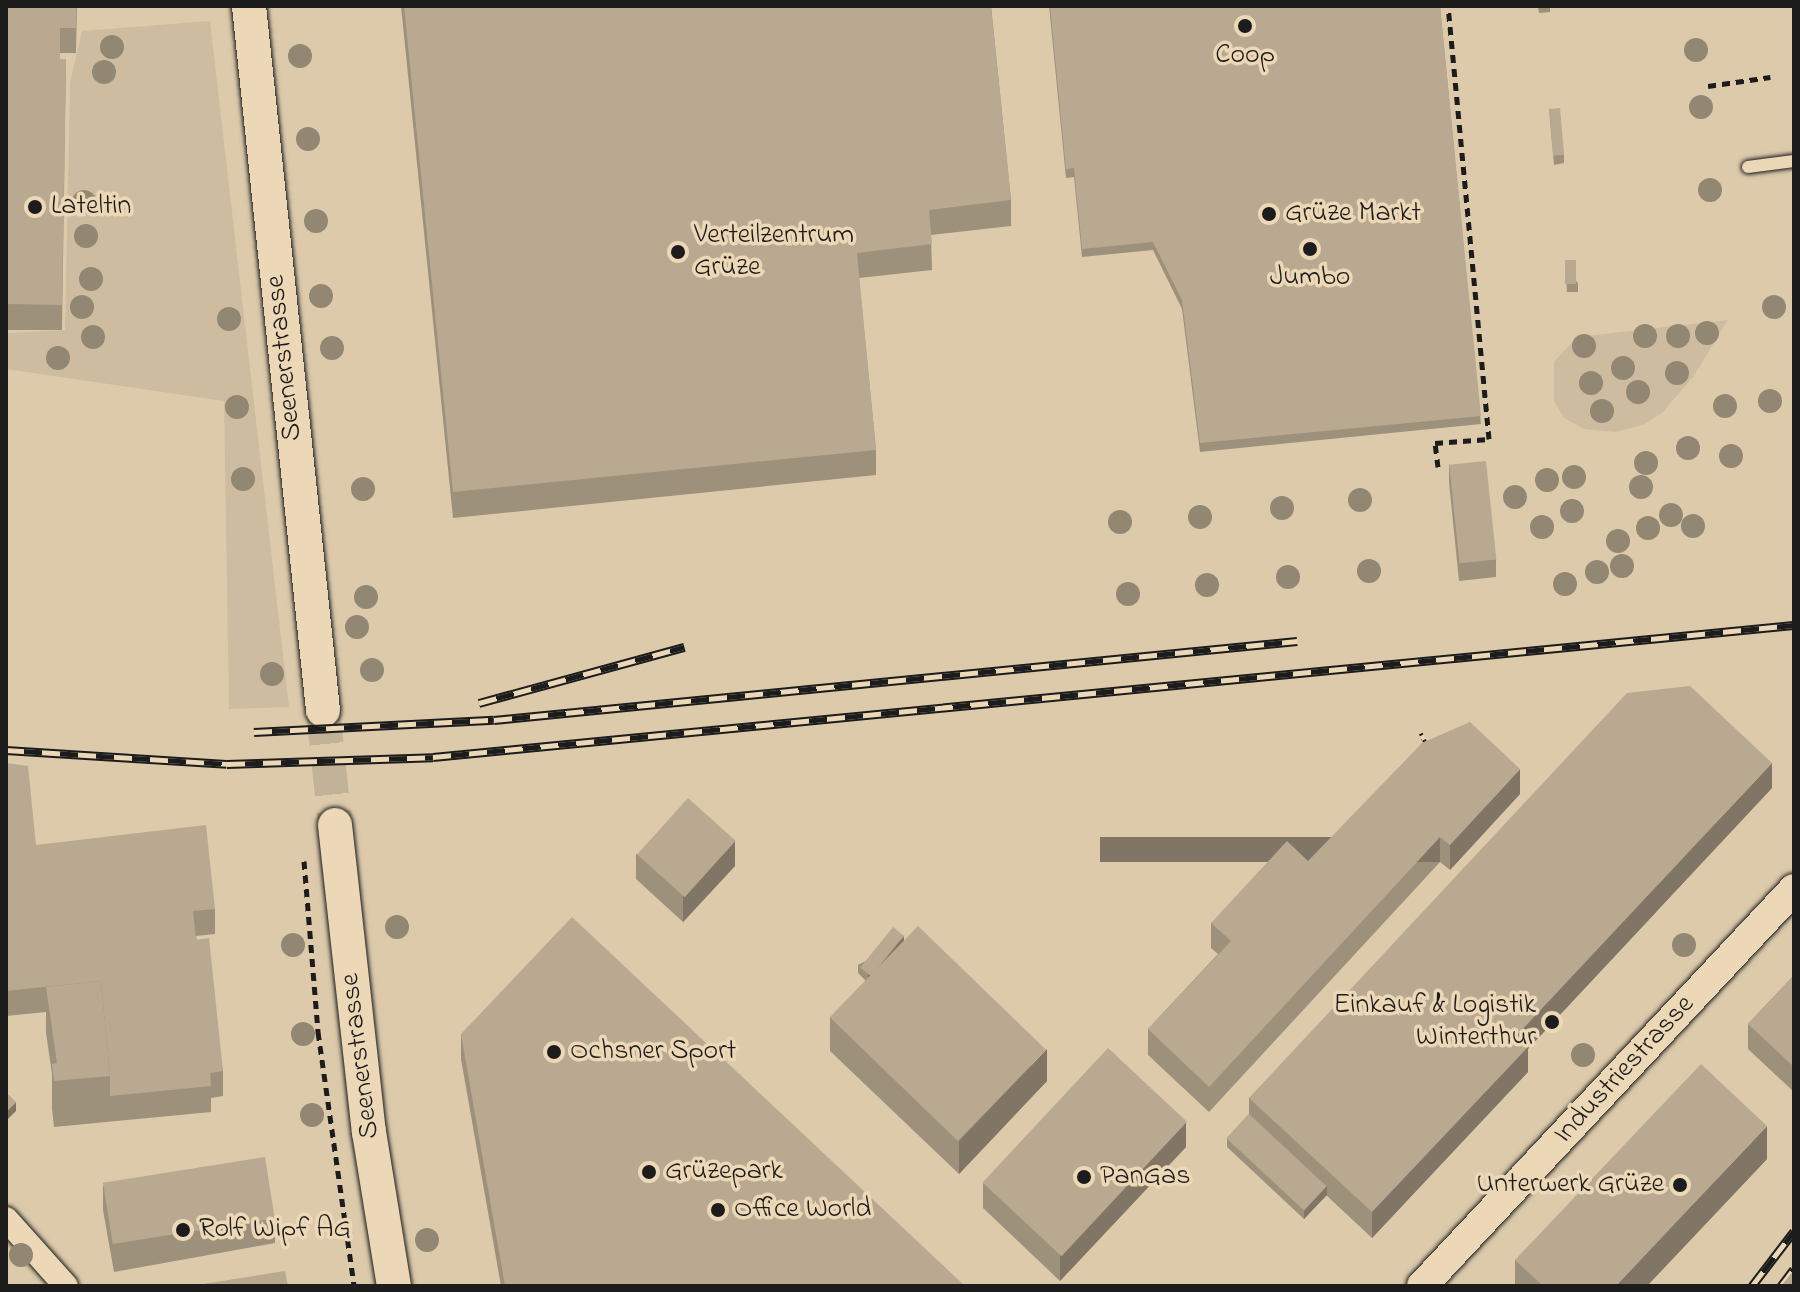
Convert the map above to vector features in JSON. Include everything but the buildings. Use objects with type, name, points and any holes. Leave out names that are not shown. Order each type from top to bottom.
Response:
[{"type":"main road","name":"Seenerstrasse","points":[[249,6],[323,710]]},
{"type":"main road","name":"Seenerstrasse","points":[[335,825],[369,1132],[394,1286]]},
{"type":"street","name":"Industriestrasse","points":[[1422,1286],[1794,889]]},
{"type":"street","points":[[6,1219],[66,1286]]},
{"type":"lane","points":[[1748,167],[1794,161]]},
{"type":"path","points":[[1438,467],[1435,443],[1489,439],[1448,6]]},
{"type":"path","points":[[1708,86],[1770,77]]},
{"type":"path","points":[[306,847],[302,873],[318,1032],[354,1286]]},
{"type":"shaded area","points":[[6,6],[1794,6],[1794,1286],[6,1286]]},
{"type":"shaded area","points":[[210,21],[289,707],[229,709],[224,401],[6,369],[6,333],[65,330],[70,83],[82,31]]},
{"type":"shaded area","points":[[1728,320],[1693,377],[1662,413],[1643,425],[1615,432],[1584,429],[1564,418],[1554,401],[1554,362],[1577,337]]},
{"type":"tunnel","points":[[323,710],[335,825]]},
{"type":"railway","points":[[6,750],[227,764],[433,757],[1794,625]]},
{"type":"railway","points":[[254,732],[494,720],[1297,641]]},
{"type":"railway","points":[[479,703],[684,647]]},
{"type":"railway","points":[[1421,738],[1425,736]]},
{"type":"railway","points":[[1752,1286],[1794,1231]]},
{"type":"railway","points":[[1781,1286],[1794,1269]]},
{"type":"place","name":"Coop","points":[[1245,26]]},
{"type":"place","name":"Lateltin","points":[[35,207]]},
{"type":"place","name":"Grüze Markt","points":[[1269,214]]},
{"type":"place","name":"Jumbo","points":[[1310,249]]},
{"type":"place","name":"Verteilzentrum Grüze","points":[[678,252]]},
{"type":"place","name":"Einkauf & Logistik Winterthur","points":[[1552,1022]]},
{"type":"place","name":"Ochsner Sport","points":[[554,1052]]},
{"type":"place","name":"Grüzepark","points":[[649,1172]]},
{"type":"place","name":"PanGas","points":[[1084,1177]]},
{"type":"place","name":"Unterwerk Grüze","points":[[1680,1185]]},
{"type":"place","name":"Office World","points":[[718,1210]]},
{"type":"place","name":"Rolf Wipf AG","points":[[183,1230]]}]
